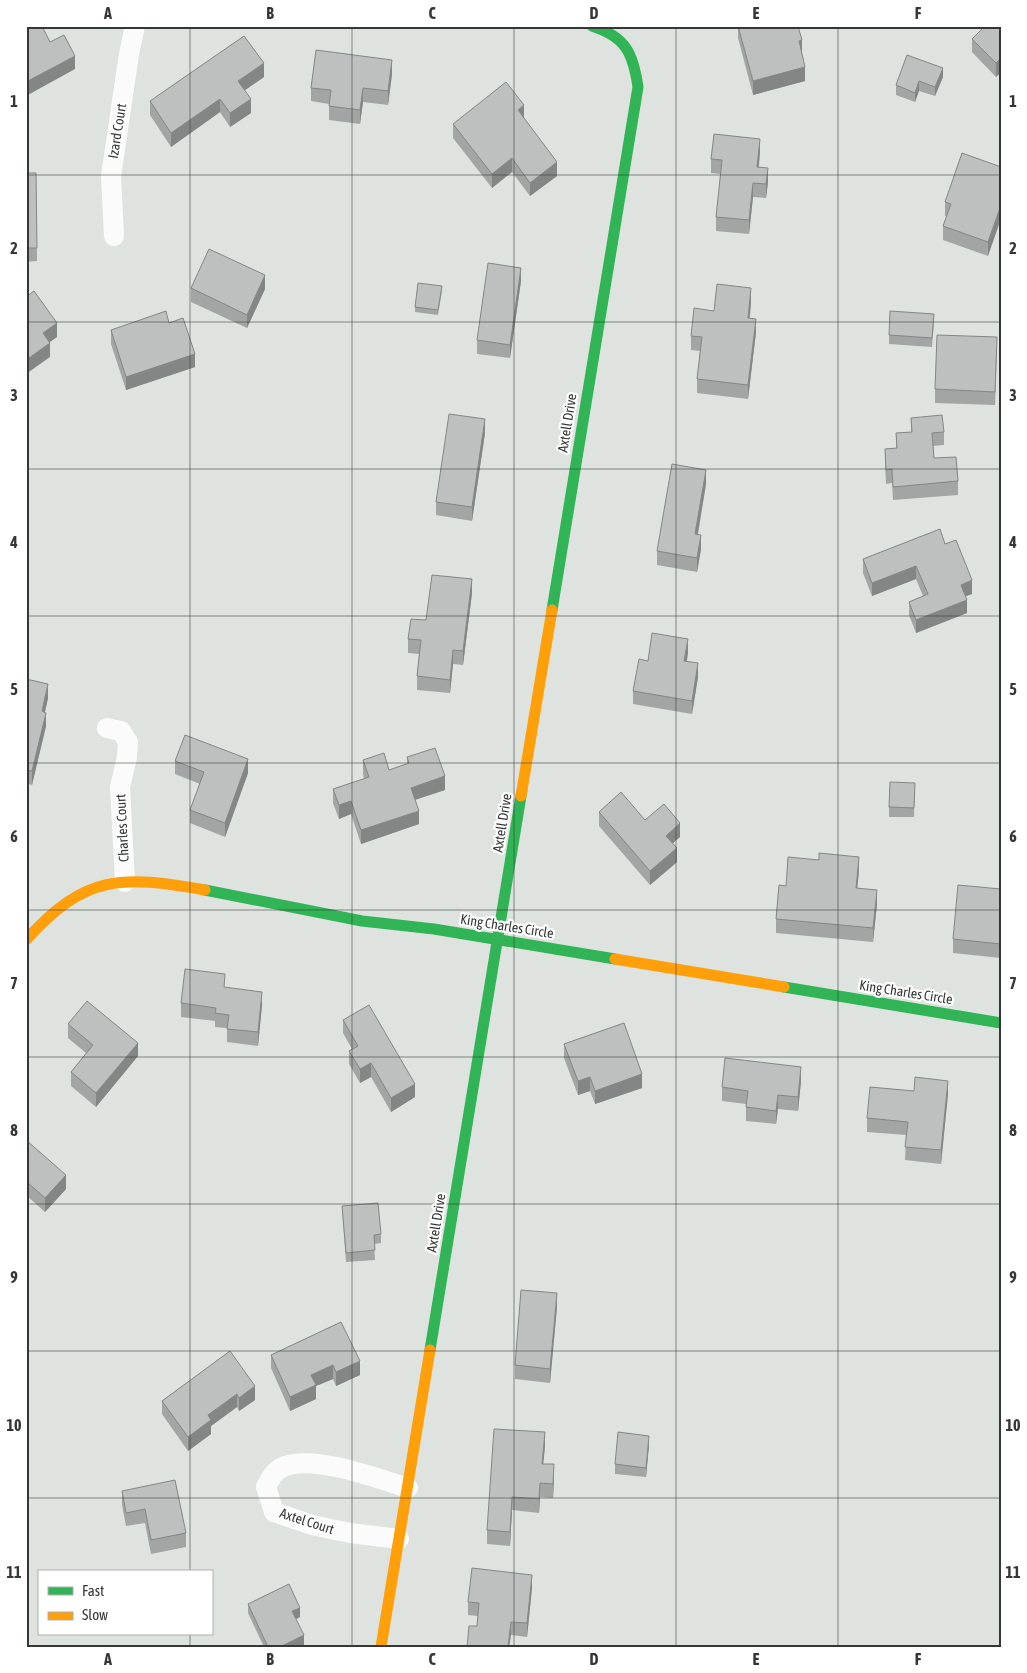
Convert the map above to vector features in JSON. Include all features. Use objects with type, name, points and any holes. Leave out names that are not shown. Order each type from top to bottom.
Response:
[{"type":"street","name":"Izard Court","points":[[114,236],[111,176],[129,54],[135,26]]},
{"type":"street","name":"Axtell Drive","points":[[381,1647],[638,87],[636,65],[629,49],[604,29],[592,26]]},
{"type":"street","name":"Charles Court","points":[[107,728],[121,731],[128,742],[127,757],[120,787],[125,882]]},
{"type":"street","name":"King Charles Circle","points":[[26,940],[40,923],[82,893],[103,884],[147,880],[362,921],[434,929],[464,936],[498,939],[1001,1023]]},
{"type":"street","name":"Axtel Court","points":[[399,1539],[350,1533],[312,1525],[274,1512],[266,1487],[271,1476],[282,1467],[307,1463],[320,1464],[366,1475],[408,1488]]},
{"type":"building","points":[[26,26],[42,26],[50,42],[64,35],[75,56],[26,82]]},
{"type":"building","points":[[738,26],[766,26],[766,28],[772,26],[798,26],[802,40],[799,41],[805,67],[753,81]]},
{"type":"building","points":[[985,26],[1001,26],[1001,58],[996,63],[972,39]]},
{"type":"building","points":[[244,36],[264,63],[238,81],[251,99],[230,113],[220,99],[171,133],[150,101]]},
{"type":"building","points":[[316,50],[392,60],[388,91],[363,88],[360,110],[329,106],[331,90],[311,88]]},
{"type":"building","points":[[907,55],[943,68],[935,87],[919,81],[915,93],[896,85]]},
{"type":"building","points":[[506,82],[524,105],[518,110],[557,162],[530,183],[512,158],[492,174],[453,124]]},
{"type":"building","points":[[714,134],[760,139],[757,167],[768,168],[766,184],[753,183],[749,220],[716,217],[722,160],[711,159]]},
{"type":"building","points":[[962,153],[1001,167],[1001,205],[988,242],[943,226],[951,204],[945,202]]},
{"type":"building","points":[[26,173],[36,173],[37,248],[26,248]]},
{"type":"building","points":[[209,249],[265,275],[247,315],[191,288]]},
{"type":"building","points":[[488,263],[521,268],[510,345],[477,340]]},
{"type":"building","points":[[418,283],[442,286],[438,310],[415,307]]},
{"type":"building","points":[[717,284],[751,288],[748,318],[756,319],[748,385],[697,379],[702,337],[691,336],[694,308],[714,311]]},
{"type":"building","points":[[34,291],[57,323],[43,333],[50,343],[26,360],[26,297]]},
{"type":"building","points":[[166,311],[169,323],[183,318],[195,354],[126,377],[111,330]]},
{"type":"building","points":[[890,311],[934,314],[932,338],[889,335]]},
{"type":"building","points":[[937,335],[997,337],[995,392],[935,389]]},
{"type":"building","points":[[449,414],[485,419],[472,507],[436,502]]},
{"type":"building","points":[[942,415],[944,432],[932,433],[934,458],[956,457],[958,481],[893,487],[892,469],[886,470],[885,449],[897,448],[896,433],[912,432],[911,418]]},
{"type":"building","points":[[672,464],[706,470],[695,534],[701,535],[697,558],[657,551]]},
{"type":"building","points":[[940,529],[945,544],[956,540],[972,580],[961,585],[967,600],[916,620],[909,602],[928,594],[916,566],[872,583],[863,559]]},
{"type":"building","points":[[432,575],[472,579],[463,651],[453,650],[450,680],[417,676],[421,640],[408,639],[411,619],[426,620]]},
{"type":"building","points":[[652,633],[688,639],[684,661],[698,663],[692,701],[633,691],[639,659],[648,661]]},
{"type":"building","points":[[26,679],[48,684],[42,711],[46,713],[32,771],[26,770]]},
{"type":"building","points":[[185,735],[248,759],[225,823],[190,810],[204,772],[175,761]]},
{"type":"building","points":[[435,748],[445,776],[411,788],[419,811],[361,830],[351,801],[339,805],[333,789],[369,777],[363,760],[384,753],[389,770],[409,763],[407,757]]},
{"type":"building","points":[[890,782],[915,783],[914,808],[889,807]]},
{"type":"building","points":[[621,792],[645,820],[664,804],[680,823],[666,836],[677,848],[650,871],[599,812]]},
{"type":"building","points":[[819,853],[859,857],[856,888],[877,890],[873,928],[776,919],[779,885],[786,886],[788,857],[819,860]]},
{"type":"building","points":[[958,885],[1001,889],[1001,944],[953,939]]},
{"type":"building","points":[[185,969],[225,974],[224,987],[262,992],[258,1032],[227,1029],[229,1015],[215,1013],[216,1008],[181,1003]]},
{"type":"building","points":[[87,1001],[138,1043],[96,1093],[71,1072],[93,1045],[68,1024]]},
{"type":"building","points":[[369,1005],[415,1084],[391,1098],[371,1063],[360,1069],[349,1051],[358,1046],[343,1020]]},
{"type":"building","points":[[624,1023],[642,1074],[595,1091],[590,1077],[578,1081],[564,1044]]},
{"type":"building","points":[[725,1058],[801,1067],[798,1097],[778,1095],[776,1111],[746,1107],[748,1091],[722,1087]]},
{"type":"building","points":[[915,1077],[948,1081],[941,1150],[905,1147],[908,1122],[867,1118],[870,1087],[914,1091]]},
{"type":"building","points":[[26,1140],[66,1175],[45,1198],[27,1182],[26,1184]]},
{"type":"building","points":[[378,1203],[381,1234],[374,1235],[375,1250],[346,1253],[342,1206]]},
{"type":"building","points":[[521,1290],[557,1293],[550,1369],[515,1365]]},
{"type":"building","points":[[341,1322],[360,1361],[336,1372],[333,1365],[311,1375],[316,1385],[290,1397],[271,1355]]},
{"type":"building","points":[[230,1351],[255,1386],[239,1398],[237,1394],[208,1415],[211,1420],[188,1437],[162,1401]]},
{"type":"building","points":[[494,1429],[545,1432],[542,1464],[554,1464],[553,1484],[540,1483],[539,1499],[512,1497],[510,1532],[487,1530]]},
{"type":"building","points":[[618,1432],[649,1436],[646,1468],[615,1464]]},
{"type":"building","points":[[175,1480],[186,1533],[151,1540],[145,1509],[126,1513],[122,1491]]},
{"type":"building","points":[[472,1568],[532,1575],[527,1623],[511,1622],[508,1647],[467,1647],[469,1626],[477,1626],[479,1603],[468,1602]]},
{"type":"building","points":[[289,1584],[300,1608],[292,1611],[304,1635],[280,1647],[268,1647],[248,1604]]},
{"type":"traffic: fast","points":[[552,610],[638,87],[633,65],[626,48],[613,35],[592,26]]},
{"type":"traffic: fast","points":[[430,1350],[521,796]]},
{"type":"traffic: fast","points":[[205,890],[362,921],[434,929],[615,959]]},
{"type":"traffic: fast","points":[[784,987],[1001,1023]]},
{"type":"traffic: slow","points":[[521,796],[552,610]]},
{"type":"traffic: slow","points":[[26,940],[47,918],[67,902],[87,891],[106,885],[127,882],[150,882],[205,890]]},
{"type":"traffic: slow","points":[[615,959],[784,987]]},
{"type":"traffic: slow","points":[[381,1647],[430,1350]]}]
